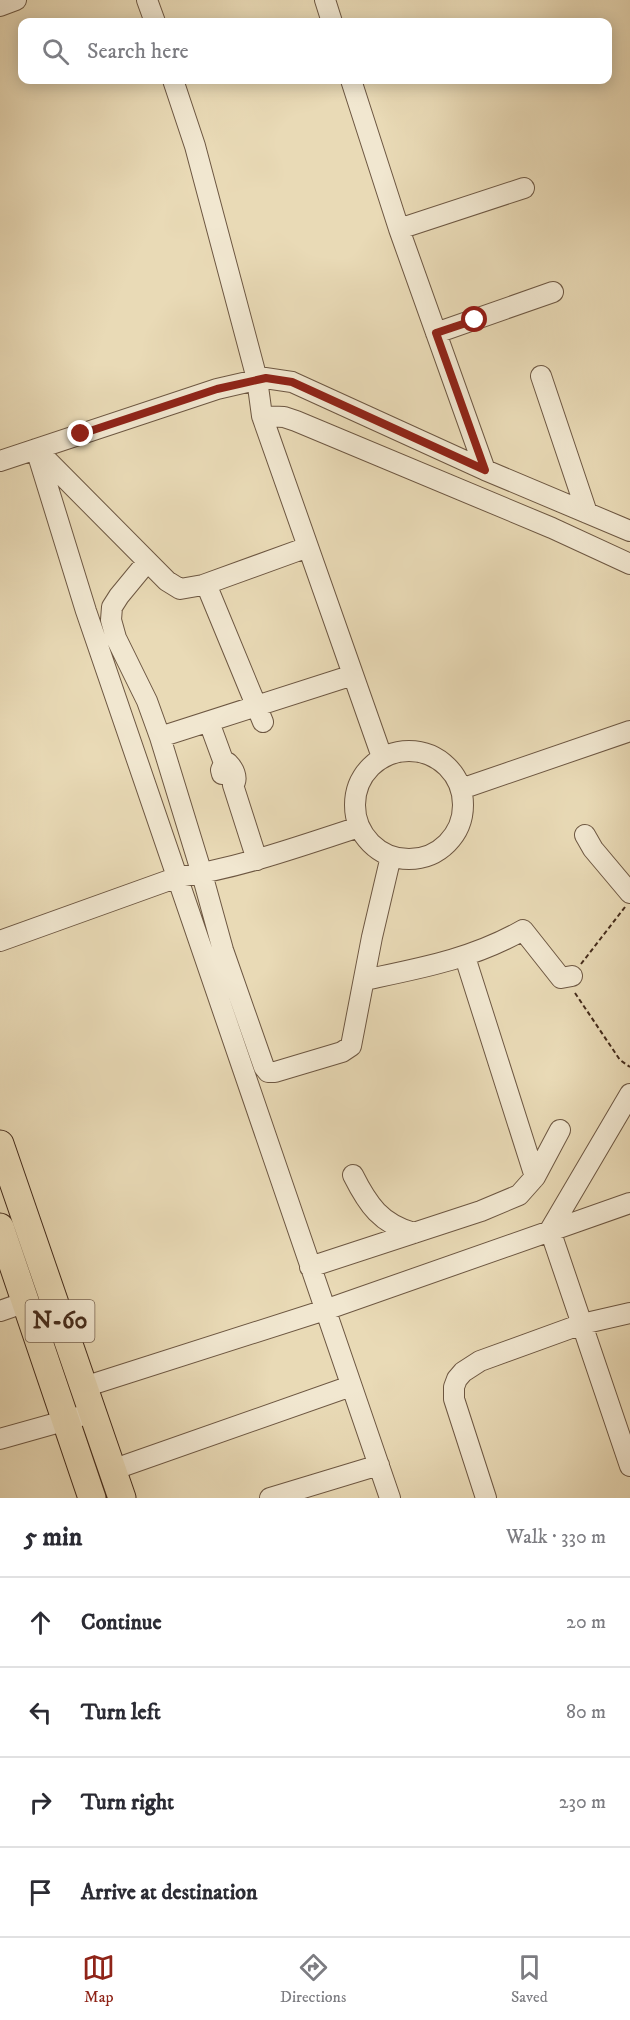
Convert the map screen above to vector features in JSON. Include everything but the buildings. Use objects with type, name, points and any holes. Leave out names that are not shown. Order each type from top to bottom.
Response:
[{"type":"highway","name":"N-60","points":[[0,1144],[122,1498]]},
{"type":"highway","name":"N-60","points":[[0,1227],[92,1498]]},
{"type":"street","points":[[0,6],[16,0]]},
{"type":"street","points":[[147,0],[153,18]]},
{"type":"street","points":[[325,0],[331,18]]},
{"type":"street","points":[[174,84],[195,146],[257,379],[262,417],[382,757]]},
{"type":"street","points":[[352,84],[399,229],[485,470]]},
{"type":"street","points":[[399,229],[524,188]]},
{"type":"street","points":[[436,333],[553,292]]},
{"type":"street","points":[[541,376],[587,513]]},
{"type":"street","points":[[0,461],[217,389],[257,379],[272,378],[292,382],[485,470],[630,531]]},
{"type":"street","points":[[262,417],[284,417],[296,421],[552,528],[630,564]]},
{"type":"street","points":[[36,449],[147,562],[167,581],[180,589],[206,584],[308,547]]},
{"type":"street","points":[[36,449],[86,611],[390,1498]]},
{"type":"street","points":[[147,562],[112,607],[111,620],[116,638],[147,701],[160,737],[223,950],[264,1067],[268,1072],[275,1072],[348,1050],[352,1043],[390,856]]},
{"type":"street","points":[[206,584],[260,714]]},
{"type":"street","points":[[160,737],[209,722],[260,714],[353,675]]},
{"type":"street","points":[[209,722],[224,763],[228,763],[234,773],[236,780],[233,785],[257,860]]},
{"type":"street","points":[[461,789],[630,731]]},
{"type":"street","points":[[414,750],[427,753],[448,767],[461,789],[463,801],[461,820],[453,837],[434,854],[410,860],[390,856],[375,848],[359,827],[354,803],[356,790],[361,778],[382,757],[402,751],[414,750]]},
{"type":"street","points":[[0,941],[178,877],[202,874],[257,860],[359,827]]},
{"type":"street","points":[[585,835],[593,849],[630,893]]},
{"type":"street","points":[[364,980],[465,957],[487,949],[523,930],[561,978],[573,976]]},
{"type":"street","points":[[465,957],[535,1177]]},
{"type":"street","points":[[630,1094],[550,1230],[630,1466]]},
{"type":"street","points":[[310,1267],[501,1204],[519,1195],[535,1177],[560,1130]]},
{"type":"street","points":[[354,1175],[366,1199],[382,1218],[397,1228],[414,1233]]},
{"type":"street","points":[[84,1387],[325,1310],[630,1203]]},
{"type":"street","points":[[0,1311],[26,1302]]},
{"type":"street","points":[[486,1498],[454,1399],[454,1387],[462,1371],[480,1360],[582,1324],[630,1313]]},
{"type":"street","points":[[112,1470],[351,1386]]},
{"type":"street","points":[[0,1439],[93,1412]]},
{"type":"street","points":[[270,1498],[379,1465]]},
{"type":"path","points":[[630,900],[573,976],[575,987],[573,990],[620,1060],[630,1067]]},
{"type":"route","points":[[81,434],[217,389],[257,379],[272,378],[292,382],[485,470],[436,333],[475,320]]}]
